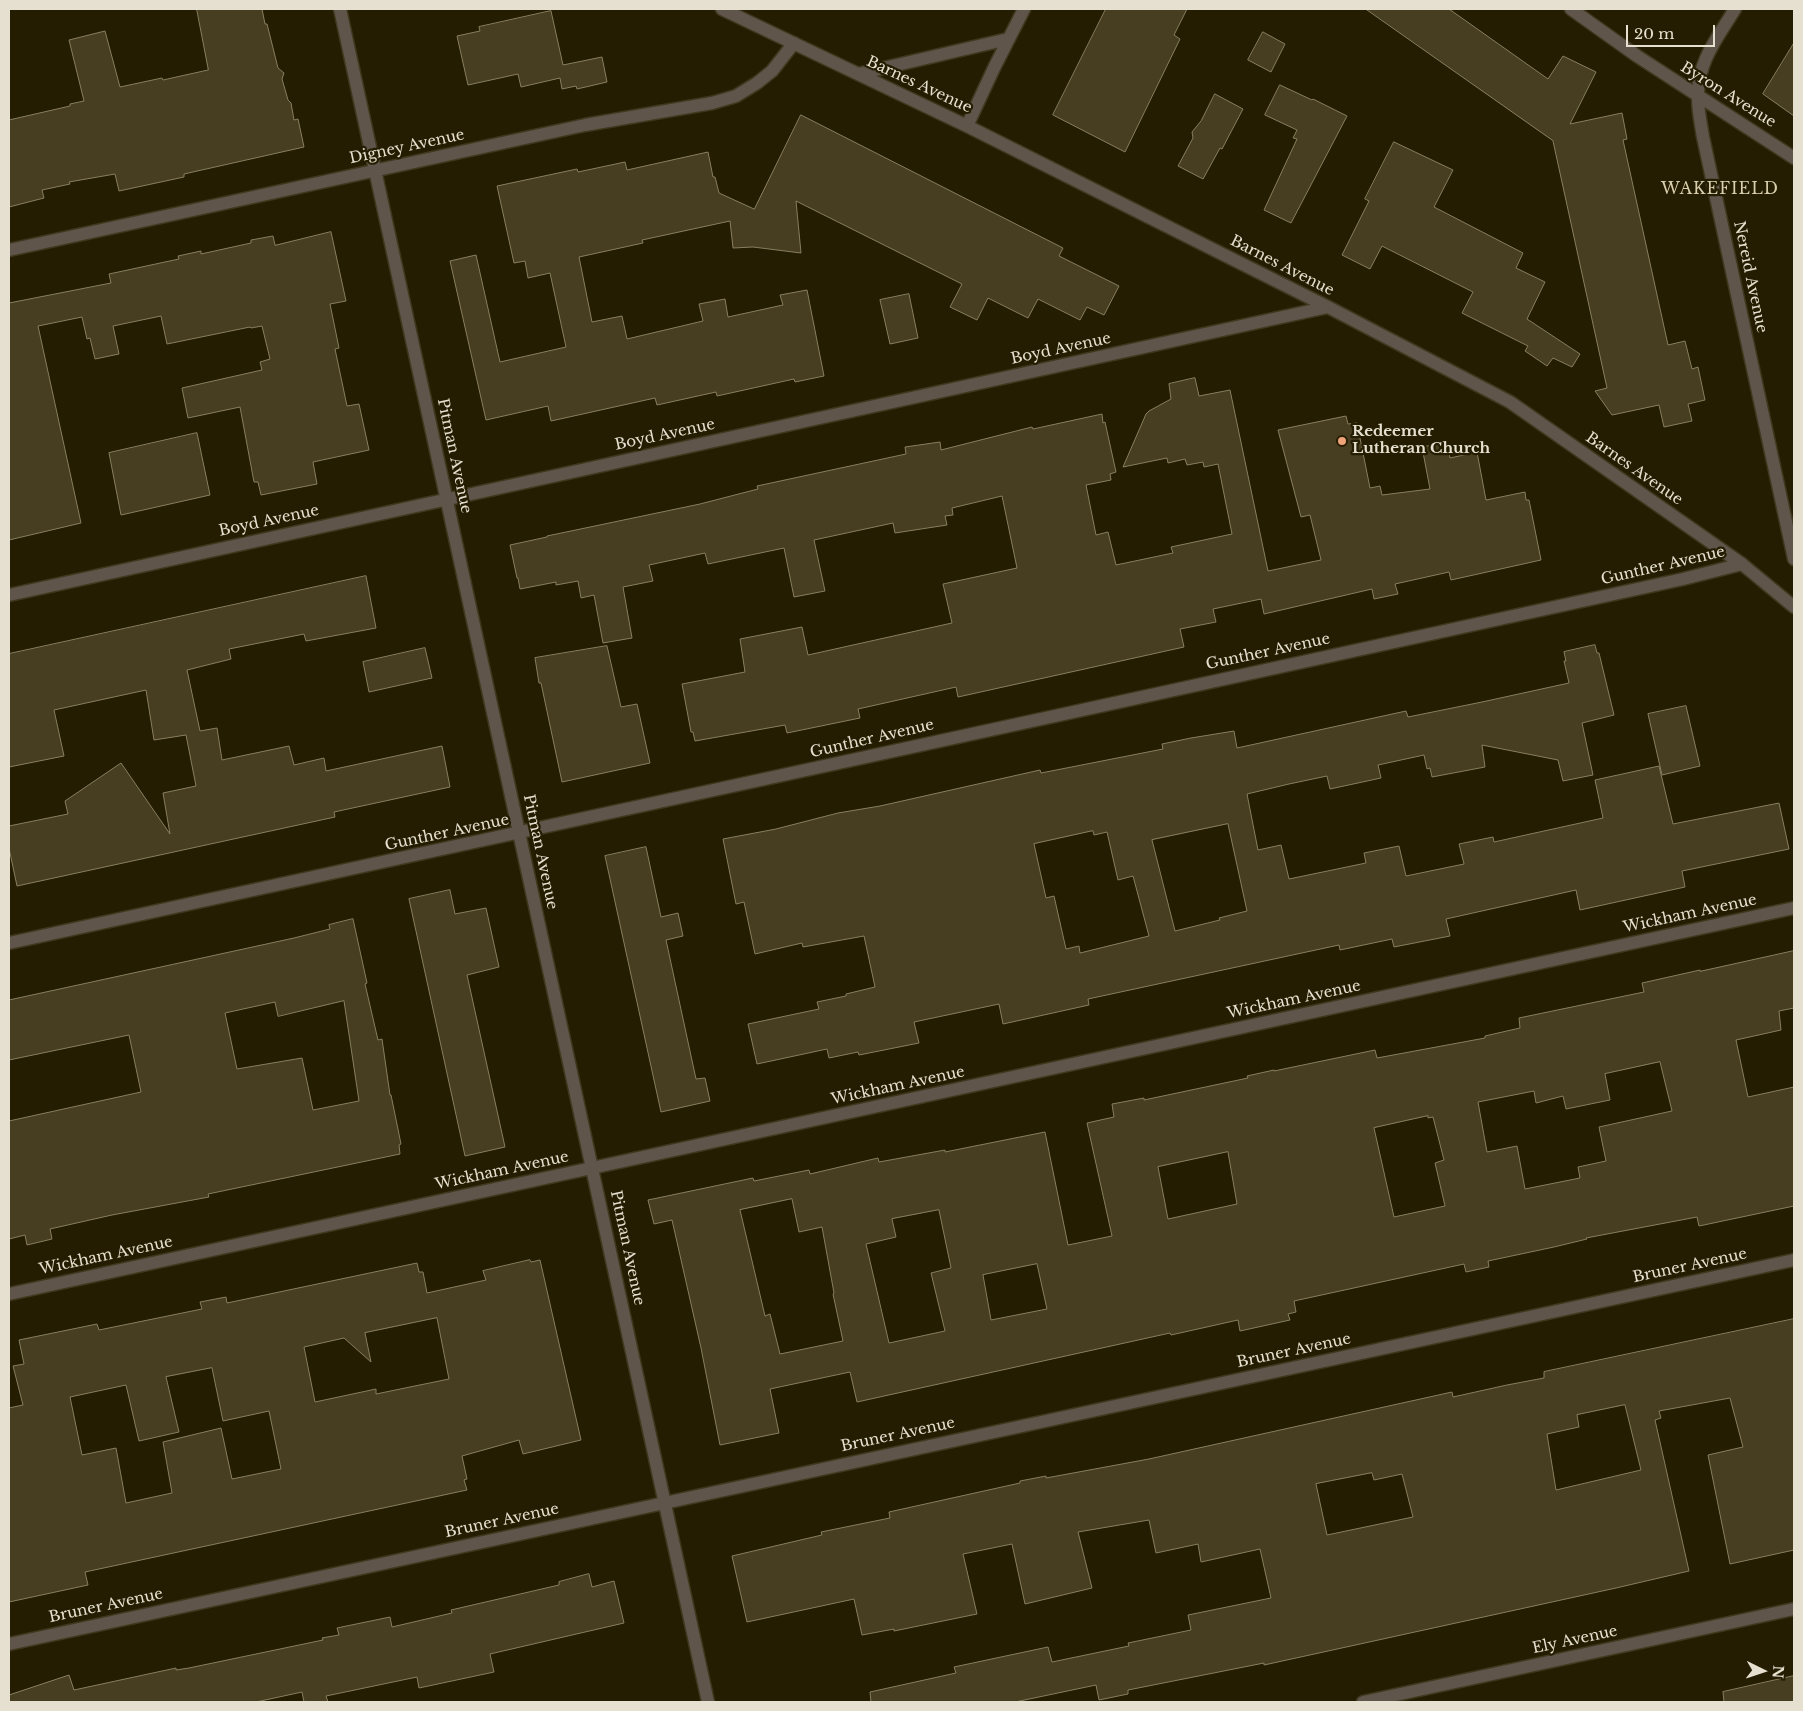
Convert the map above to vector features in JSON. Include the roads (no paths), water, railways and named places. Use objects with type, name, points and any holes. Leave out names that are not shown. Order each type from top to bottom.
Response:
[{"type":"street","name":"Pitman Avenue","points":[[340,9],[708,1702]]},
{"type":"street","name":"Barnes Avenue","points":[[722,9],[967,126],[1328,307],[1510,402],[1742,564],[1794,607]]},
{"type":"street","points":[[967,126],[1024,9]]},
{"type":"street","name":"Byron Avenue","points":[[1571,9],[1636,56],[1794,158]]},
{"type":"street","name":"Nereid Avenue","points":[[1735,9],[1707,56],[1699,82],[1698,96],[1702,137],[1794,559]]},
{"type":"street","points":[[858,74],[1008,39]]},
{"type":"street","name":"Digney Avenue","points":[[9,250],[585,124],[736,96],[772,71],[794,43]]},
{"type":"street","name":"Boyd Avenue","points":[[9,595],[1328,307]]},
{"type":"street","name":"Gunther Avenue","points":[[9,943],[520,834],[1001,726],[1683,579],[1742,564]]},
{"type":"street","name":"Wickham Avenue","points":[[9,1294],[1794,908]]},
{"type":"street","name":"Bruner Avenue","points":[[9,1644],[1794,1260]]},
{"type":"street","name":"Ely Avenue","points":[[1363,1702],[1794,1609]]},
{"type":"place","name":"Redeemer Lutheran Church","points":[[1342,441]]},
{"type":"district","name":"WAKEFIELD","points":[[1720,189]]}]
